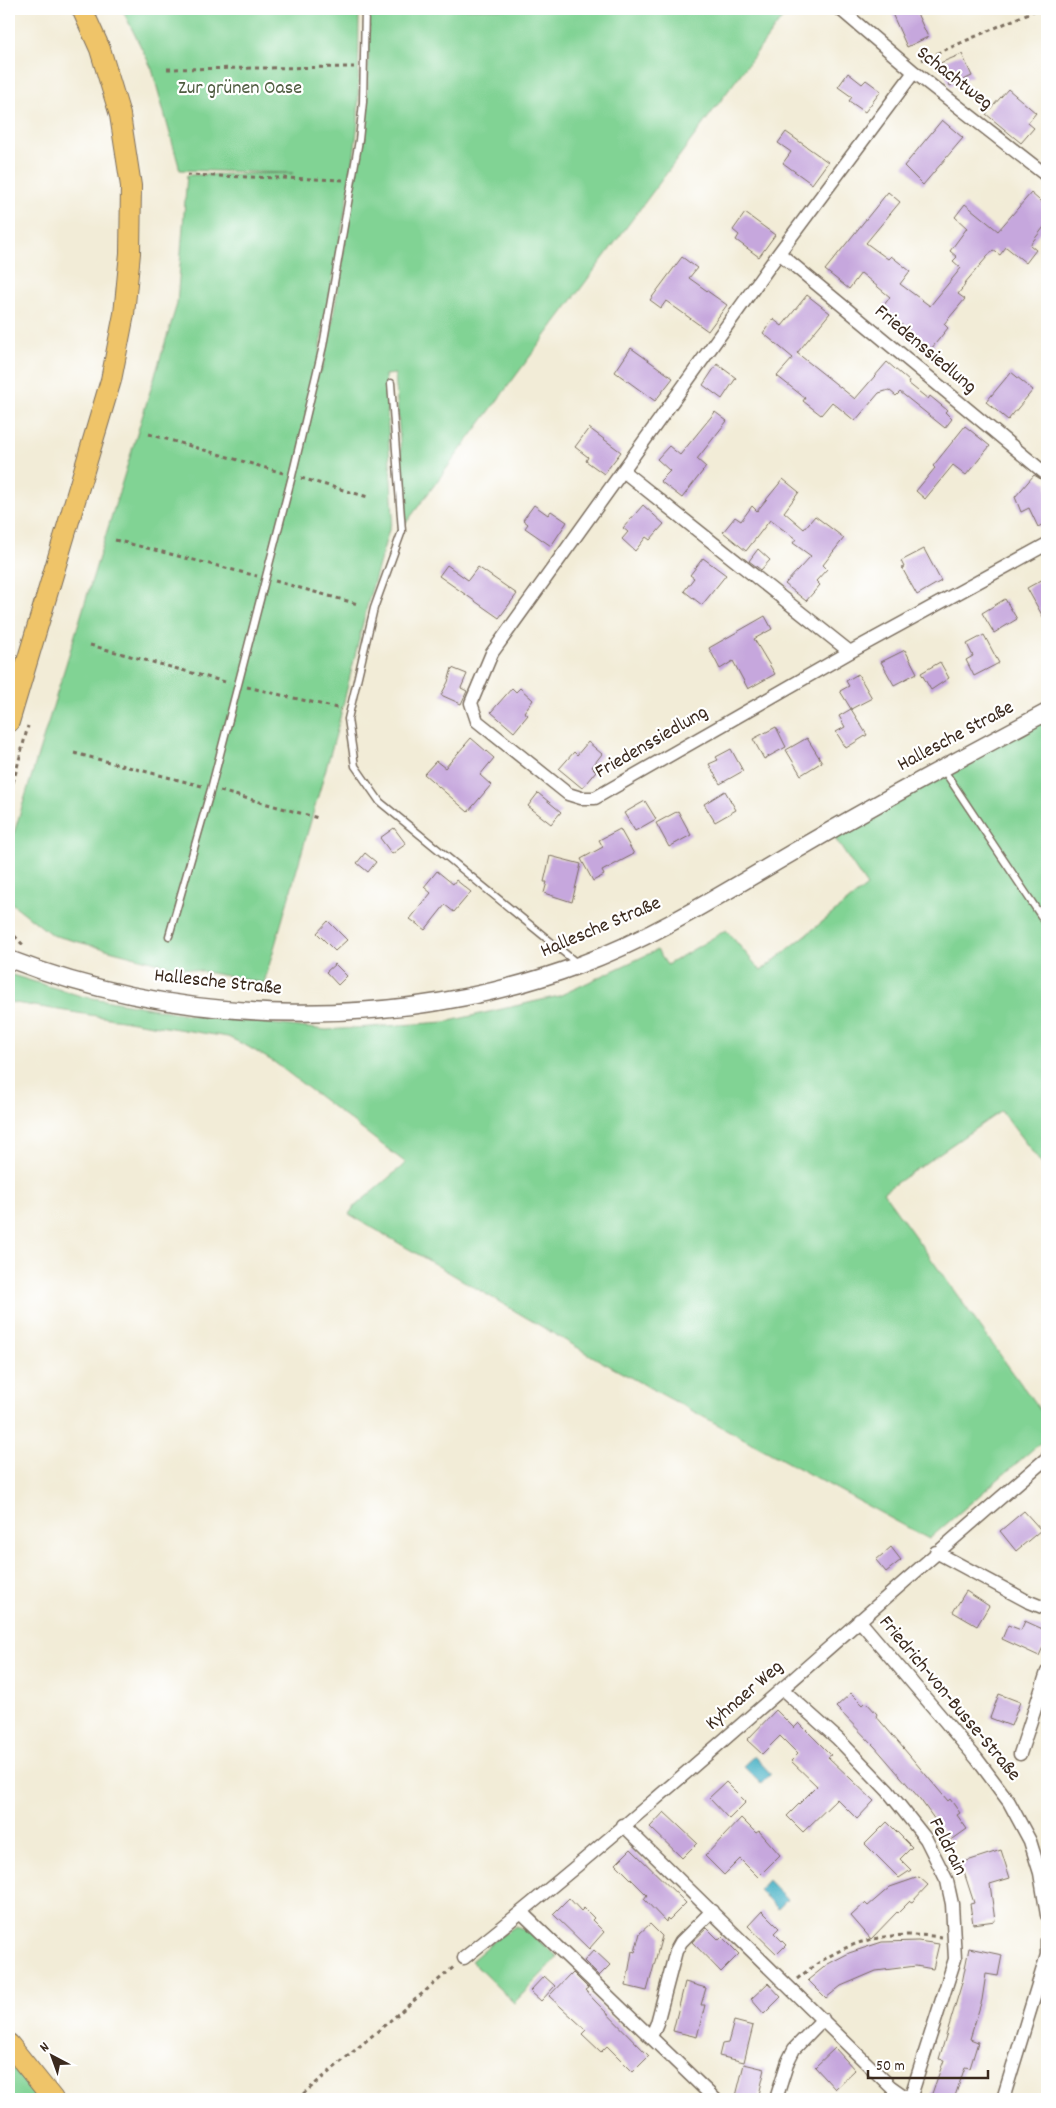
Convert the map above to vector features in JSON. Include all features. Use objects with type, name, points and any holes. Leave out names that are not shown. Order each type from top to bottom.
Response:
[{"type":"main road","points":[[9,722],[111,380],[124,314],[130,253],[131,186],[120,115],[100,49],[82,9]]},
{"type":"main road","points":[[9,2044],[53,2099]]},
{"type":"street","name":"Schachtweg","points":[[840,9],[911,69],[1047,176]]},
{"type":"street","name":"Friedenssiedlung","points":[[911,69],[492,653],[471,703],[477,720],[568,794],[581,798],[595,798],[850,652],[1047,544]]},
{"type":"street","name":"Friedenssiedlung","points":[[779,253],[1047,475]]},
{"type":"street","points":[[622,471],[850,652]]},
{"type":"street","name":"Hallesche Straße","points":[[9,959],[58,977],[96,988],[248,1011],[296,1013],[370,1010],[491,992],[579,965],[647,936],[942,768],[1047,712]]},
{"type":"street","name":"Kyhnaer Weg","points":[[464,1958],[522,1912],[623,1826],[782,1689],[936,1552],[1047,1458]]},
{"type":"street","points":[[936,1552],[992,1583],[1047,1609]]},
{"type":"street","name":"Friedrich-von-Busse-Straße","points":[[859,1620],[977,1758],[1009,1802],[1030,1841],[1040,1874],[1047,1915]]},
{"type":"street","points":[[1020,1754],[1047,1672]]},
{"type":"street","name":"Feldrain","points":[[623,1826],[891,2087],[909,2099],[955,1959],[952,1904],[947,1881],[926,1838],[888,1791],[838,1739],[782,1689]]},
{"type":"street","points":[[651,2037],[676,1951],[681,1942],[712,1911]]},
{"type":"street","points":[[522,1912],[714,2099]]},
{"type":"street","points":[[1003,2099],[1046,1955],[1047,1940]]},
{"type":"street","points":[[776,2099],[794,2048],[823,2019]]},
{"type":"lane","points":[[169,936],[211,788],[266,578],[323,346],[359,140],[363,102],[364,9]]},
{"type":"lane","points":[[391,383],[402,531],[374,608],[348,719],[355,766],[380,802],[579,965]]},
{"type":"lane","points":[[942,768],[1047,925]]},
{"type":"path","points":[[911,69],[1038,9]]},
{"type":"path","points":[[167,70],[364,67]]},
{"type":"path","points":[[187,175],[351,180]]},
{"type":"path","points":[[149,434],[368,497]]},
{"type":"path","points":[[115,540],[266,578],[358,604]]},
{"type":"path","points":[[90,645],[238,685],[345,710]]},
{"type":"path","points":[[74,753],[318,818]]},
{"type":"path","points":[[789,1986],[805,1972],[836,1952],[867,1940],[905,1933],[955,1938]]},
{"type":"path","points":[[297,2099],[464,1958]]},
{"type":"green space","name":"Zur grünen Oase","points":[[122,9],[359,9],[358,122],[351,180],[320,346],[321,373],[331,331],[363,139],[367,102],[370,9],[789,9],[406,523],[395,374],[385,375],[393,516],[368,602],[336,734],[264,983],[163,964],[52,935],[9,901],[9,849],[177,304],[187,175],[293,173],[180,170],[152,69]]},
{"type":"green space","points":[[1047,713],[1047,1171],[1001,1111],[883,1192],[1047,1420],[1047,1437],[929,1539],[604,1363],[349,1214],[354,1207],[406,1163],[274,1062],[245,1045],[228,1037],[9,1002],[9,974],[81,996],[185,1014],[326,1030],[445,1022],[559,996],[657,950],[667,965],[726,930],[761,971],[867,886],[830,831]]},
{"type":"green space","points":[[516,1926],[527,1930],[558,1957],[514,2003],[471,1961],[500,1936]]},
{"type":"green space","points":[[9,2063],[38,2099],[9,2099]]},
{"type":"water","points":[[754,1756],[771,1774],[761,1784],[743,1766]]},
{"type":"water","points":[[768,1880],[787,1900],[778,1909],[759,1890]]},
{"type":"building","points":[[890,9],[915,9],[928,37],[907,47]]},
{"type":"building","points":[[962,54],[972,76],[950,86],[940,63]]},
{"type":"building","points":[[848,73],[862,84],[866,80],[881,91],[865,112],[849,101],[852,97],[838,87]]},
{"type":"building","points":[[1008,89],[1036,113],[1028,123],[1034,128],[1021,143],[986,114]]},
{"type":"building","points":[[942,120],[963,138],[923,185],[904,166]]},
{"type":"building","points":[[786,132],[828,162],[812,184],[783,163],[791,152],[778,143]]},
{"type":"building","points":[[888,192],[900,202],[866,243],[888,259],[891,256],[910,271],[900,284],[930,306],[961,268],[953,261],[957,257],[950,251],[967,228],[955,217],[965,204],[998,231],[1031,193],[1047,207],[1047,223],[1030,245],[1036,250],[1026,263],[1006,247],[1000,255],[993,250],[964,284],[958,294],[965,299],[944,324],[948,328],[927,354],[905,337],[910,331],[881,309],[890,297],[861,273],[849,289],[825,270]]},
{"type":"building","points":[[745,213],[775,235],[759,257],[736,240],[739,235],[733,230]]},
{"type":"building","points":[[682,257],[697,268],[689,278],[727,305],[708,331],[666,301],[661,308],[650,300]]},
{"type":"building","points":[[807,295],[830,313],[797,353],[855,399],[887,362],[909,381],[908,383],[928,399],[930,396],[947,410],[945,412],[952,419],[945,428],[900,392],[896,396],[889,390],[879,393],[855,421],[832,402],[821,415],[803,401],[805,398],[777,376],[793,358],[763,333],[773,319],[782,326]]},
{"type":"building","points":[[631,348],[673,378],[655,401],[615,372]]},
{"type":"building","points":[[717,364],[736,378],[722,399],[703,385]]},
{"type":"building","points":[[1011,372],[1033,390],[1008,420],[986,402]]},
{"type":"building","points":[[715,412],[727,421],[697,459],[706,467],[682,498],[660,481],[670,471],[657,459],[669,446],[680,455]]},
{"type":"building","points":[[965,426],[990,446],[966,475],[953,465],[925,499],[916,491]]},
{"type":"building","points":[[589,428],[621,452],[604,474],[586,461],[588,457],[575,447]]},
{"type":"building","points":[[1034,475],[1047,483],[1047,522],[1038,527],[1029,508],[1021,512],[1015,497]]},
{"type":"building","points":[[783,479],[799,492],[784,512],[804,529],[815,516],[844,538],[823,565],[827,569],[816,581],[820,585],[806,601],[785,584],[811,556],[793,543],[796,539],[770,520],[746,551],[723,532],[735,517],[741,521],[752,506],[757,511]]},
{"type":"building","points":[[534,505],[548,515],[551,511],[567,522],[551,546],[525,528],[528,524],[523,520]]},
{"type":"building","points":[[643,505],[664,524],[650,540],[646,537],[635,551],[622,539],[628,532],[623,528]]},
{"type":"building","points":[[758,549],[770,560],[761,570],[749,561]]},
{"type":"building","points":[[924,549],[941,581],[917,595],[902,568],[904,567],[901,561]]},
{"type":"building","points":[[703,558],[726,575],[702,605],[684,591],[694,578],[690,575]]},
{"type":"building","points":[[447,565],[468,580],[478,567],[517,594],[499,618],[439,576]]},
{"type":"building","points":[[1047,577],[1047,624],[1027,588]]},
{"type":"building","points":[[1005,599],[1017,619],[994,633],[982,613]]},
{"type":"building","points":[[765,616],[772,629],[754,639],[775,674],[748,689],[733,661],[720,669],[709,648]]},
{"type":"building","points":[[984,635],[999,663],[974,676],[966,660],[973,656],[967,644]]},
{"type":"building","points":[[905,650],[917,673],[894,685],[881,662]]},
{"type":"building","points":[[940,662],[949,678],[931,690],[921,673]]},
{"type":"building","points":[[452,668],[467,674],[461,688],[467,691],[461,704],[441,695],[448,682]]},
{"type":"building","points":[[858,674],[872,698],[851,709],[840,691],[849,686],[846,681]]},
{"type":"building","points":[[512,688],[516,692],[520,688],[533,700],[524,712],[528,715],[514,732],[491,712]]},
{"type":"building","points":[[851,709],[867,735],[846,748],[836,732],[845,727],[839,716]]},
{"type":"building","points":[[776,727],[786,747],[764,759],[753,739]]},
{"type":"building","points":[[471,738],[494,758],[480,775],[491,785],[468,812],[424,774],[436,761],[445,768]]},
{"type":"building","points":[[807,738],[822,762],[801,775],[786,750]]},
{"type":"building","points":[[588,742],[602,754],[592,767],[596,771],[582,788],[559,769],[574,752],[577,755]]},
{"type":"building","points":[[731,749],[743,771],[720,784],[709,764],[718,760],[716,757]]},
{"type":"building","points":[[725,791],[736,810],[715,822],[704,804]]},
{"type":"building","points":[[538,793],[561,812],[551,824],[528,806]]},
{"type":"building","points":[[645,801],[656,819],[635,831],[624,813]]},
{"type":"building","points":[[678,811],[691,835],[669,847],[656,823]]},
{"type":"building","points":[[394,828],[406,844],[392,854],[380,838]]},
{"type":"building","points":[[620,829],[634,854],[602,871],[604,875],[593,881],[581,859],[603,847],[599,840]]},
{"type":"building","points":[[365,853],[376,862],[368,872],[357,863]]},
{"type":"building","points":[[550,856],[581,864],[572,902],[544,893],[547,882],[544,882]]},
{"type":"building","points":[[437,871],[453,884],[456,880],[471,892],[454,912],[445,905],[425,930],[410,919],[431,893],[424,887]]},
{"type":"building","points":[[328,921],[347,940],[335,951],[317,933]]},
{"type":"building","points":[[335,964],[347,976],[338,985],[326,972]]},
{"type":"building","points":[[1024,1511],[1041,1530],[1016,1551],[1000,1531]]},
{"type":"building","points":[[891,1547],[901,1560],[886,1572],[876,1560]]},
{"type":"building","points":[[966,1591],[989,1606],[977,1626],[953,1612]]},
{"type":"building","points":[[1025,1621],[1047,1631],[1047,1638],[1039,1656],[1002,1639],[1008,1625],[1021,1630]]},
{"type":"building","points":[[851,1693],[863,1705],[866,1702],[948,1801],[950,1799],[960,1813],[957,1815],[967,1829],[950,1841],[920,1799],[875,1747],[836,1707]]},
{"type":"building","points":[[999,1694],[1020,1702],[1011,1726],[990,1718]]},
{"type":"building","points":[[776,1710],[794,1728],[799,1723],[831,1755],[828,1757],[874,1801],[857,1819],[837,1799],[803,1832],[787,1816],[817,1786],[791,1761],[798,1754],[780,1736],[762,1754],[747,1740]]},
{"type":"building","points":[[726,1782],[746,1802],[729,1819],[709,1798]]},
{"type":"building","points":[[664,1812],[697,1843],[682,1858],[650,1827]]},
{"type":"building","points":[[741,1818],[756,1833],[759,1831],[780,1855],[758,1877],[740,1859],[724,1875],[705,1856]]},
{"type":"building","points":[[887,1822],[912,1847],[900,1859],[911,1870],[899,1878],[865,1844]]},
{"type":"building","points":[[631,1849],[686,1903],[669,1920],[667,1918],[666,1922],[644,1899],[647,1895],[616,1864]]},
{"type":"building","points":[[1001,1850],[1010,1878],[990,1884],[995,1921],[973,1924],[970,1904],[974,1903],[961,1863]]},
{"type":"building","points":[[919,1877],[928,1885],[912,1902],[910,1901],[897,1912],[871,1939],[851,1916],[865,1903],[868,1906],[890,1887]]},
{"type":"building","points":[[569,1898],[581,1911],[584,1908],[594,1918],[592,1920],[604,1932],[589,1949],[553,1914]]},
{"type":"building","points":[[762,1911],[779,1928],[774,1933],[786,1945],[777,1954],[748,1926]]},
{"type":"building","points":[[650,1924],[662,1936],[647,1991],[626,1986],[632,1951],[635,1952],[640,1933]]},
{"type":"building","points":[[707,1928],[719,1940],[722,1937],[739,1954],[721,1972],[692,1942]]},
{"type":"building","points":[[918,1941],[939,1944],[933,1969],[916,1966],[876,1971],[841,1986],[826,1998],[808,1980],[828,1964],[849,1953],[882,1942]]},
{"type":"building","points":[[969,1948],[1002,1955],[998,1976],[986,1974],[982,2000],[970,2039],[978,2042],[970,2068],[965,2067],[954,2099],[930,2099],[944,2060],[939,2059],[962,1983]]},
{"type":"building","points":[[594,1950],[610,1965],[599,1976],[584,1961]]},
{"type":"building","points":[[573,1973],[588,1988],[585,1990],[595,2001],[649,2056],[633,2072],[607,2046],[601,2052],[582,2034],[586,2030],[549,1996]]},
{"type":"building","points":[[544,1976],[555,1986],[541,2001],[530,1991]]},
{"type":"building","points":[[685,1982],[706,1988],[701,2005],[705,2005],[697,2037],[673,2031]]},
{"type":"building","points":[[768,1983],[781,1997],[764,2014],[751,1999]]},
{"type":"building","points":[[734,2021],[753,2026],[744,2062],[719,2056],[722,2044],[728,2043]]},
{"type":"building","points":[[835,2048],[855,2070],[835,2089],[815,2067]]},
{"type":"building","points":[[744,2064],[765,2069],[758,2099],[736,2096]]}]
